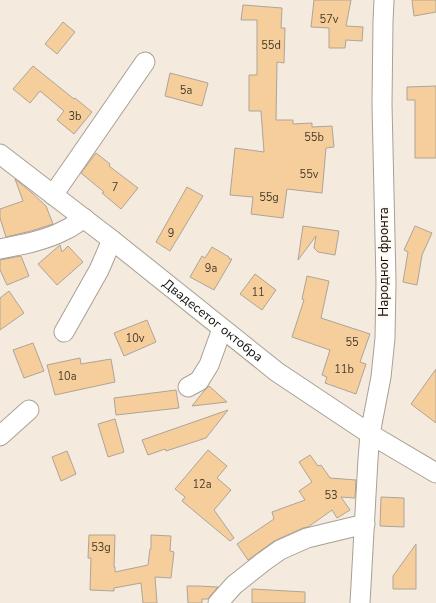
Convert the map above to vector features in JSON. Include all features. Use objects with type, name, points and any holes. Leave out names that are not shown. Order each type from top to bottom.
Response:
[{"type":"street","name":"Народног фронта","points":[[360,603],[370,434],[381,377],[384,338],[386,282],[382,104],[384,0]]},
{"type":"street","points":[[53,195],[145,62]]},
{"type":"street","name":"Двадесетог октобра","points":[[0,154],[112,240],[277,372],[370,434],[436,473]]},
{"type":"street","points":[[0,249],[20,246],[56,235],[84,218]]},
{"type":"street","points":[[64,332],[99,270],[112,240]]},
{"type":"street","points":[[188,387],[199,381],[209,365],[222,329]]},
{"type":"street","points":[[0,436],[28,410]]},
{"type":"street","points":[[218,603],[234,585],[280,550],[308,538],[365,524]]},
{"type":"building","points":[[314,0],[351,0],[346,26],[363,27],[362,41],[346,40],[345,48],[329,48],[329,28],[311,27]]},
{"type":"building","points":[[412,0],[436,0],[436,12],[414,16]]},
{"type":"building","points":[[243,5],[282,8],[281,28],[285,28],[284,63],[277,62],[276,120],[293,120],[293,124],[312,123],[312,127],[332,126],[334,147],[326,148],[322,193],[287,189],[283,218],[251,214],[253,197],[230,195],[235,148],[264,152],[261,111],[249,111],[249,75],[257,75],[257,20],[241,20]]},
{"type":"building","points":[[63,22],[75,32],[57,54],[45,44]]},
{"type":"building","points":[[33,66],[92,112],[74,134],[57,120],[64,111],[40,91],[30,103],[13,89]]},
{"type":"building","points":[[170,73],[208,83],[202,106],[165,96]]},
{"type":"building","points":[[436,86],[436,158],[415,158],[415,100],[407,100],[407,87]]},
{"type":"building","points":[[96,153],[110,164],[109,166],[138,188],[121,209],[102,193],[104,192],[81,173]]},
{"type":"building","points":[[15,179],[46,206],[53,224],[6,237],[0,218],[0,209],[23,201]]},
{"type":"building","points":[[187,187],[203,196],[170,251],[156,242]]},
{"type":"building","points":[[303,226],[339,231],[335,255],[318,252],[314,248],[316,236],[298,260]]},
{"type":"building","points":[[415,226],[432,233],[422,255],[417,285],[403,282],[408,252],[404,250]]},
{"type":"building","points":[[60,245],[62,252],[68,246],[83,262],[57,285],[38,264]]},
{"type":"building","points":[[212,247],[229,257],[229,259],[232,259],[214,290],[190,277],[202,256],[205,258]]},
{"type":"building","points":[[21,256],[29,276],[7,285],[0,270],[0,260]]},
{"type":"building","points":[[255,274],[276,290],[262,310],[240,294]]},
{"type":"building","points":[[307,276],[329,281],[321,318],[370,334],[360,362],[366,364],[356,394],[325,383],[327,377],[322,375],[330,350],[292,337],[304,300],[302,299]]},
{"type":"building","points":[[9,291],[24,313],[0,330],[0,298]]},
{"type":"building","points":[[147,320],[156,342],[124,356],[114,333]]},
{"type":"building","points":[[33,343],[44,371],[24,378],[13,350]]},
{"type":"building","points":[[80,358],[81,364],[111,359],[115,382],[55,395],[47,365]]},
{"type":"building","points":[[436,369],[436,423],[411,404]]},
{"type":"building","points":[[209,386],[227,402],[192,406],[204,391]]},
{"type":"building","points":[[176,390],[179,408],[116,415],[114,398]]},
{"type":"building","points":[[228,410],[206,438],[166,451],[165,449],[148,455],[142,440]]},
{"type":"building","points":[[115,419],[124,452],[108,457],[98,424]]},
{"type":"building","points":[[208,450],[227,466],[217,478],[231,490],[214,510],[234,538],[230,541],[182,501],[185,497],[175,489]]},
{"type":"building","points":[[67,451],[76,474],[61,481],[52,457]]},
{"type":"building","points":[[310,455],[318,466],[321,465],[330,478],[356,480],[355,498],[341,497],[350,510],[337,518],[332,510],[308,527],[274,541],[248,560],[237,544],[274,519],[272,512],[305,500],[299,491],[312,482],[299,462]]},
{"type":"building","points":[[381,497],[404,498],[404,527],[380,526]]},
{"type":"building","points":[[89,535],[115,535],[115,572],[148,565],[151,549],[151,535],[171,536],[170,551],[174,552],[171,578],[155,577],[157,603],[143,603],[141,583],[114,588],[114,591],[90,590],[91,558],[88,558]]},
{"type":"building","points":[[416,544],[416,589],[393,589],[393,576]]},
{"type":"building","points":[[187,586],[218,587],[208,599],[202,599],[202,603],[188,603]]},
{"type":"building","points":[[252,589],[305,592],[305,603],[252,603]]}]
